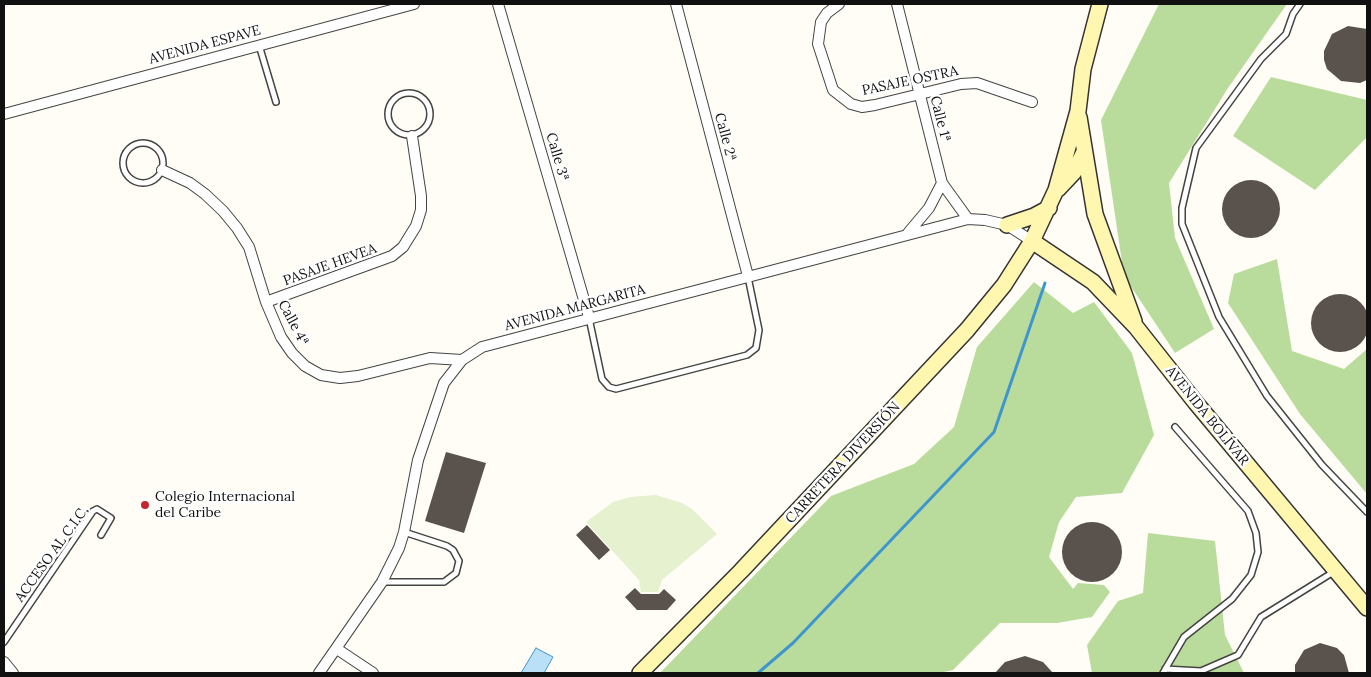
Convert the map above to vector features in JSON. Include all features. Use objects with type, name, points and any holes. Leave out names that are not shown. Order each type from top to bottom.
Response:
[{"type":"main road","points":[[1100,4],[1083,68],[1078,111],[1090,192],[1100,231],[1136,327]]},
{"type":"main road","name":"CARRETERA DIVERSIÓN","points":[[640,673],[741,571],[967,330],[1004,285],[1032,241],[1049,208],[1056,190],[1078,111]]},
{"type":"main road","points":[[1056,190],[1074,172],[1084,152]]},
{"type":"main road","points":[[1007,224],[1034,216],[1049,208]]},
{"type":"main road","name":"AVENIDA BOLÍVAR","points":[[1032,241],[1093,282],[1136,327],[1367,608]]},
{"type":"street","name":"AVENIDA ESPAVE","points":[[4,114],[414,4]]},
{"type":"street","name":"Calle 3ª","points":[[498,4],[588,317]]},
{"type":"street","name":"Calle 2ª","points":[[676,4],[748,276]]},
{"type":"street","name":"PASAJE OSTRA","points":[[839,4],[827,13],[818,33],[819,52],[833,90],[851,104],[862,106],[875,105],[961,84],[977,83],[1032,102]]},
{"type":"street","name":"Calle 1ª","points":[[898,4],[942,183]]},
{"type":"street","name":"PASAJE HEVEA","points":[[266,302],[392,256],[403,247],[416,226],[421,210],[421,196],[412,136]]},
{"type":"street","name":"Calle 4ª","points":[[162,170],[190,183],[223,210],[249,247],[266,302],[292,353],[305,366],[322,374],[340,378],[358,376],[430,358],[462,360]]},
{"type":"street","points":[[908,233],[929,208],[942,183],[968,219]]},
{"type":"street","name":"AVENIDA MARGARITA","points":[[319,673],[382,582],[404,532],[421,451],[444,383],[462,360],[482,347],[588,317],[968,219],[1007,224],[1032,241]]},
{"type":"street","points":[[337,649],[373,673]]},
{"type":"street","points":[[4,662],[13,673]]},
{"type":"lane","points":[[1300,4],[1293,14],[1286,34],[1261,59],[1196,148],[1182,208],[1182,224],[1219,316],[1267,396],[1322,465],[1367,512]]},
{"type":"lane","points":[[259,45],[276,102]]},
{"type":"lane","points":[[404,93],[418,95],[424,99],[430,111],[430,118],[424,130],[412,136],[398,133],[388,122],[388,107],[392,101],[404,93]]},
{"type":"lane","points":[[137,144],[150,144],[160,152],[163,164],[162,170],[152,181],[139,183],[127,176],[122,163],[126,151],[137,144]]},
{"type":"lane","points":[[588,317],[602,379],[609,387],[616,389],[747,355],[756,348],[758,330],[748,276]]},
{"type":"lane","points":[[1164,671],[1184,637],[1232,599],[1251,575],[1258,552],[1256,533],[1248,511],[1175,427]]},
{"type":"lane","name":"ACCESO AL C.I.C.","points":[[4,642],[93,511],[97,509],[111,518],[101,535]]},
{"type":"lane","points":[[382,582],[444,582],[456,573],[459,561],[453,550],[447,546],[404,532]]},
{"type":"lane","points":[[1164,671],[1201,671],[1238,655],[1261,617],[1335,571]]},
{"type":"green space","points":[[1159,4],[1287,4],[1228,88],[1169,183],[1175,238],[1214,329],[1175,353],[1124,276],[1101,120]]},
{"type":"green space","points":[[1271,77],[1367,100],[1367,137],[1315,190],[1233,136]]},
{"type":"green space","points":[[1277,259],[1292,351],[1344,369],[1367,349],[1367,494],[1300,414],[1228,303],[1234,274]]},
{"type":"green space","points":[[1034,282],[1073,313],[1094,302],[1132,353],[1154,435],[1122,493],[1076,497],[1059,522],[1049,557],[1073,589],[1078,583],[1104,585],[1110,592],[1092,617],[1057,623],[1000,623],[953,670],[939,673],[660,673],[831,496],[914,464],[954,427],[977,347]]},
{"type":"green space","points":[[656,495],[682,503],[692,509],[717,534],[662,580],[658,592],[641,592],[639,580],[586,522],[613,502],[630,497]]},
{"type":"green space","points":[[1148,533],[1215,541],[1225,635],[1244,673],[1092,673],[1087,645],[1118,601],[1143,593]]},
{"type":"water","points":[[536,648],[553,657],[544,673],[521,673]]},
{"type":"building","points":[[1348,26],[1367,29],[1367,80],[1360,83],[1341,81],[1327,69],[1324,60],[1324,51],[1332,34]]},
{"type":"building","points":[[1245,180],[1257,180],[1272,188],[1280,203],[1280,215],[1272,230],[1257,238],[1245,238],[1230,230],[1222,215],[1222,203],[1230,188]]},
{"type":"building","points":[[1340,294],[1351,296],[1361,302],[1367,312],[1369,323],[1367,334],[1361,344],[1351,350],[1340,352],[1329,350],[1319,344],[1313,334],[1311,323],[1313,312],[1319,302],[1329,296]]},
{"type":"building","points":[[446,452],[486,463],[464,533],[425,521]]},
{"type":"building","points":[[1092,522],[1109,527],[1117,535],[1122,552],[1117,569],[1109,577],[1092,582],[1075,577],[1067,569],[1062,552],[1067,535],[1075,527]]},
{"type":"building","points":[[587,525],[610,550],[599,560],[576,535]]},
{"type":"building","points":[[635,588],[641,594],[659,594],[664,589],[676,600],[667,610],[637,610],[625,597]]},
{"type":"building","points":[[1320,643],[1337,648],[1344,655],[1349,673],[1295,673],[1295,665],[1304,650]]},
{"type":"building","points":[[1025,656],[1043,662],[1053,673],[995,673],[1005,662]]},
{"type":"waterway","points":[[758,673],[793,643],[994,432],[1045,283]]},
{"type":"place","name":"Colegio Internacional del Caribe","points":[[145,505]]}]
